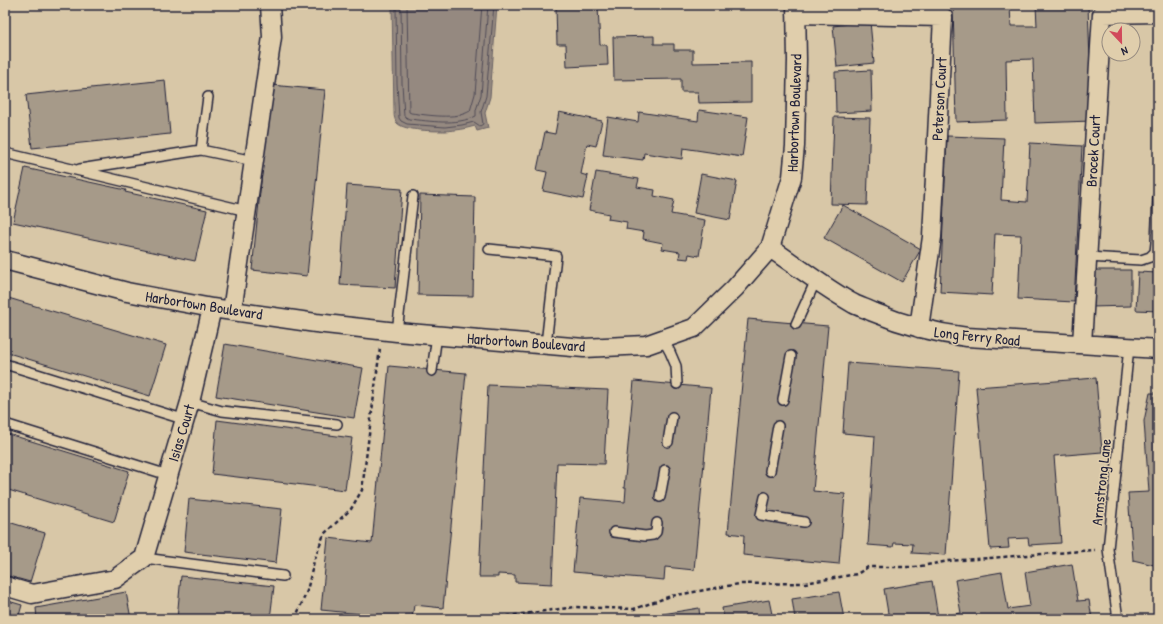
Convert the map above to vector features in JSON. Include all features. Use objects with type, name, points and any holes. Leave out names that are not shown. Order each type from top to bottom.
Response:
[{"type":"street","points":[[232,311],[272,37],[270,5]]},
{"type":"street","name":"Harbortown Boulevard","points":[[5,260],[127,292],[212,308],[316,323],[584,348],[646,345],[694,328],[735,288],[770,248],[792,177],[796,146],[796,9]]},
{"type":"street","name":"Peterson Court","points":[[796,9],[943,17],[932,236],[919,328]]},
{"type":"street","name":"Brocek Court","points":[[1082,344],[1102,14],[1158,13]]},
{"type":"street","name":"Long Ferry Road","points":[[770,248],[854,304],[894,321],[919,328],[945,334],[968,337],[1158,349]]},
{"type":"street","name":"Isias Court","points":[[144,558],[168,475],[186,420],[212,308]]},
{"type":"street","points":[[5,586],[32,594],[115,580],[144,558]]},
{"type":"lane","points":[[201,150],[208,97]]},
{"type":"lane","points":[[74,169],[201,150],[254,161]]},
{"type":"lane","points":[[5,153],[247,211]]},
{"type":"lane","points":[[390,331],[413,196]]},
{"type":"lane","points":[[1087,257],[1141,260],[1150,257],[1155,252],[1158,197]]},
{"type":"lane","points":[[488,249],[556,256],[546,344]]},
{"type":"lane","points":[[796,324],[816,280]]},
{"type":"lane","points":[[432,371],[437,335]]},
{"type":"lane","points":[[663,339],[676,366],[677,384]]},
{"type":"lane","name":"Armstrong Lane","points":[[1118,619],[1108,550],[1129,347]]},
{"type":"lane","points":[[783,400],[791,356]]},
{"type":"lane","points":[[5,364],[186,420]]},
{"type":"lane","points":[[190,402],[222,410],[337,424]]},
{"type":"lane","points":[[668,442],[672,418]]},
{"type":"lane","points":[[5,424],[168,475]]},
{"type":"lane","points":[[770,471],[778,426]]},
{"type":"lane","points":[[660,496],[665,470]]},
{"type":"lane","points":[[765,497],[761,515],[804,522]]},
{"type":"lane","points":[[614,532],[645,536],[653,535],[656,532],[657,523]]},
{"type":"lane","points":[[144,558],[283,576]]},
{"type":"path","points":[[295,619],[307,591],[314,561],[324,534],[351,509],[362,490],[390,331]]},
{"type":"path","points":[[486,619],[575,607],[634,609],[671,596],[732,585],[805,583],[857,574],[868,567],[915,567],[949,561],[1108,550]]},
{"type":"water","points":[[392,5],[497,5],[490,97],[485,113],[488,128],[477,131],[475,126],[446,131],[428,131],[406,128],[397,123],[394,114]]},
{"type":"building","points":[[567,5],[609,5],[609,7],[598,7],[600,45],[607,45],[608,65],[567,67],[566,44],[557,44],[556,7],[567,7]]},
{"type":"building","points":[[841,5],[911,5],[841,10]]},
{"type":"building","points":[[953,5],[1010,5],[1011,26],[1037,26],[1036,5],[1088,5],[1092,121],[1035,123],[1033,59],[1006,60],[1007,120],[956,122]]},
{"type":"building","points":[[870,22],[874,63],[837,67],[833,26]]},
{"type":"building","points":[[654,36],[654,44],[674,44],[674,50],[693,50],[693,63],[751,62],[751,102],[699,103],[698,92],[681,92],[681,79],[614,80],[613,37]]},
{"type":"building","points":[[871,70],[872,111],[836,113],[835,72]]},
{"type":"building","points":[[165,80],[170,134],[32,148],[26,95]]},
{"type":"building","points":[[271,85],[325,90],[307,276],[252,270]]},
{"type":"building","points":[[699,110],[748,117],[742,157],[683,148],[682,159],[644,153],[643,160],[603,155],[608,117],[638,122],[639,112],[698,121]]},
{"type":"building","points":[[559,112],[602,121],[596,146],[587,144],[581,174],[588,176],[583,199],[543,191],[547,172],[537,170],[545,132],[555,134]]},
{"type":"building","points":[[834,117],[870,118],[867,205],[831,204]]},
{"type":"building","points":[[947,136],[1004,138],[1001,200],[1027,202],[1030,143],[1082,146],[1074,302],[1018,299],[1021,235],[995,234],[992,295],[940,292]]},
{"type":"building","points":[[25,168],[126,190],[125,192],[207,210],[195,261],[13,222]]},
{"type":"building","points":[[596,172],[639,179],[637,187],[655,190],[654,196],[674,200],[671,214],[705,220],[699,256],[689,254],[688,259],[679,258],[680,252],[662,249],[663,243],[643,239],[644,232],[626,229],[627,222],[608,219],[609,214],[589,210]]},
{"type":"building","points":[[701,174],[737,181],[730,220],[694,213]]},
{"type":"building","points":[[347,185],[402,189],[395,288],[340,285]]},
{"type":"building","points":[[420,195],[475,197],[473,296],[418,295]]},
{"type":"building","points":[[843,205],[921,249],[902,282],[824,238]]},
{"type":"building","points":[[1090,270],[1131,270],[1131,306],[1091,307]]},
{"type":"building","points":[[1138,272],[1158,273],[1158,311],[1136,310]]},
{"type":"building","points":[[5,297],[166,345],[150,396],[5,352]]},
{"type":"building","points":[[748,319],[828,326],[813,491],[845,494],[839,564],[743,555],[744,535],[728,533]]},
{"type":"building","points":[[225,344],[363,368],[354,418],[216,396]]},
{"type":"building","points":[[848,363],[959,371],[946,555],[912,553],[913,544],[894,543],[893,547],[868,545],[875,436],[843,433]]},
{"type":"building","points":[[389,366],[466,373],[443,608],[414,605],[412,619],[321,610],[328,538],[372,543]]},
{"type":"building","points":[[1096,378],[1102,452],[1054,456],[1061,543],[1029,545],[1028,538],[1008,539],[1009,548],[990,549],[976,387]]},
{"type":"building","points":[[634,381],[711,388],[694,570],[665,567],[664,580],[573,572],[580,498],[625,502],[626,488],[624,488]]},
{"type":"building","points":[[488,385],[608,390],[604,464],[557,463],[552,584],[515,582],[515,575],[498,574],[498,577],[479,577]]},
{"type":"building","points":[[1150,393],[1158,393],[1158,566],[1133,560],[1128,493],[1149,492],[1144,421]]},
{"type":"building","points":[[217,420],[352,438],[345,490],[212,474]]},
{"type":"building","points":[[5,433],[129,471],[114,522],[5,489]]},
{"type":"building","points":[[189,499],[282,509],[276,563],[184,552]]},
{"type":"building","points":[[5,521],[45,533],[30,582],[5,575]]},
{"type":"building","points":[[1072,564],[1078,601],[1089,600],[1092,619],[889,619],[884,589],[932,581],[938,617],[961,613],[955,580],[1002,572],[1008,609],[1030,606],[1025,572]]},
{"type":"building","points":[[181,576],[274,586],[270,619],[177,619]]},
{"type":"building","points":[[126,592],[131,619],[37,619],[36,608]]},
{"type":"building","points":[[839,592],[844,619],[795,619],[792,599]]},
{"type":"building","points":[[5,600],[22,605],[18,619],[5,619]]},
{"type":"building","points":[[769,600],[773,619],[724,619],[722,608]]},
{"type":"building","points":[[699,608],[700,619],[652,619],[651,616]]}]
